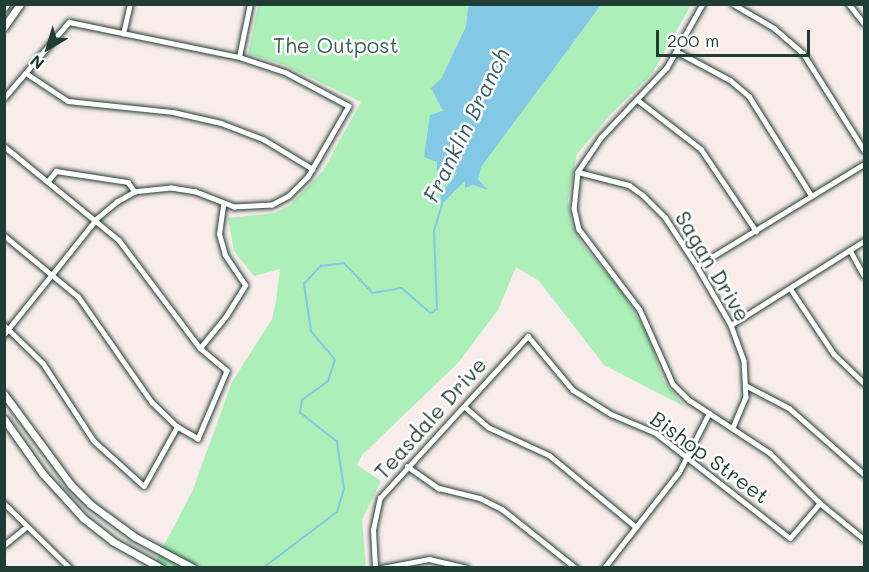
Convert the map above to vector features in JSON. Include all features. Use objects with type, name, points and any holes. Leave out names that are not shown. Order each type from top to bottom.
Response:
[{"type":"street","points":[[4,27],[20,4]]},
{"type":"street","points":[[123,34],[130,4]]},
{"type":"street","points":[[239,57],[250,4]]},
{"type":"street","points":[[703,4],[678,52],[639,101],[601,138],[578,172],[574,208],[579,229],[640,310],[673,384],[709,413],[734,427],[770,453],[820,503],[864,539]]},
{"type":"street","points":[[733,4],[774,28],[803,53],[864,150]]},
{"type":"street","points":[[849,4],[864,23]]},
{"type":"street","points":[[4,98],[69,22],[239,57],[285,72],[349,106],[313,170],[299,187],[272,205],[254,208],[223,204],[196,192],[171,188],[135,192],[97,219],[4,335]]},
{"type":"street","points":[[678,52],[730,80],[749,96],[811,195]]},
{"type":"street","points":[[26,73],[68,101],[173,112],[221,123],[262,140],[313,170]]},
{"type":"street","points":[[639,101],[701,149],[756,231]]},
{"type":"street","points":[[4,146],[97,219],[160,291],[200,348],[227,371],[198,439],[177,427],[152,403],[78,297],[4,236]]},
{"type":"street","points":[[697,266],[864,164]]},
{"type":"street","points":[[48,181],[56,171],[128,182],[135,192]]},
{"type":"street","name":"Sagan Drive","points":[[578,172],[629,185],[643,195],[665,217],[697,266],[731,325],[744,360],[747,386],[734,427]]},
{"type":"street","points":[[200,348],[226,316],[245,285],[225,255],[219,234],[223,204]]},
{"type":"street","points":[[731,325],[864,242]]},
{"type":"street","points":[[850,250],[864,275]]},
{"type":"street","points":[[790,288],[834,354],[864,383]]},
{"type":"street","points":[[4,325],[43,363],[94,441],[144,486],[177,427]]},
{"type":"street","name":"Teasdale Drive","points":[[375,567],[375,511],[380,498],[407,466],[465,407],[515,346],[528,336]]},
{"type":"street","name":"Bishop Street","points":[[528,336],[573,390],[611,414],[656,433],[790,538],[820,503]]},
{"type":"street","points":[[747,386],[789,408],[864,474]]},
{"type":"street","points":[[4,394],[70,485],[90,504],[126,532],[193,567]]},
{"type":"street","points":[[465,407],[488,427],[549,455],[636,527]]},
{"type":"street","points":[[604,567],[688,456],[709,413]]},
{"type":"street","points":[[4,419],[43,474],[83,518],[112,541],[161,567]]},
{"type":"street","points":[[407,466],[439,488],[480,498],[502,509],[576,567]]},
{"type":"street","points":[[4,503],[26,527],[70,567]]},
{"type":"street","points":[[4,545],[26,527]]},
{"type":"street","points":[[382,567],[429,559],[467,567]]},
{"type":"green space","name":"The Outpost","points":[[258,5],[480,5],[468,8],[466,26],[441,79],[443,111],[437,162],[443,171],[457,173],[440,195],[453,194],[465,180],[465,187],[473,185],[487,189],[478,179],[480,167],[601,5],[691,5],[652,74],[610,115],[577,154],[568,200],[572,225],[582,244],[622,292],[648,335],[663,380],[685,407],[604,365],[539,281],[516,267],[498,310],[458,363],[362,455],[357,465],[381,481],[362,520],[366,567],[152,568],[192,492],[232,382],[272,319],[276,302],[280,269],[254,276],[234,251],[228,218],[275,213],[290,205],[323,171],[361,102],[285,65],[248,54]]},
{"type":"water","points":[[480,4],[601,5],[481,167],[478,179],[488,190],[473,185],[465,188],[465,181],[442,204],[440,195],[457,173],[444,171],[437,175],[437,162],[424,157],[430,115],[443,111],[431,88],[441,79],[466,26],[468,7]]},
{"type":"waterway","name":"Franklin Branch","points":[[263,568],[337,512],[344,489],[337,442],[300,413],[302,400],[328,381],[335,360],[311,331],[304,284],[321,266],[344,263],[373,293],[402,288],[431,313],[437,309],[434,231],[443,202]]}]
